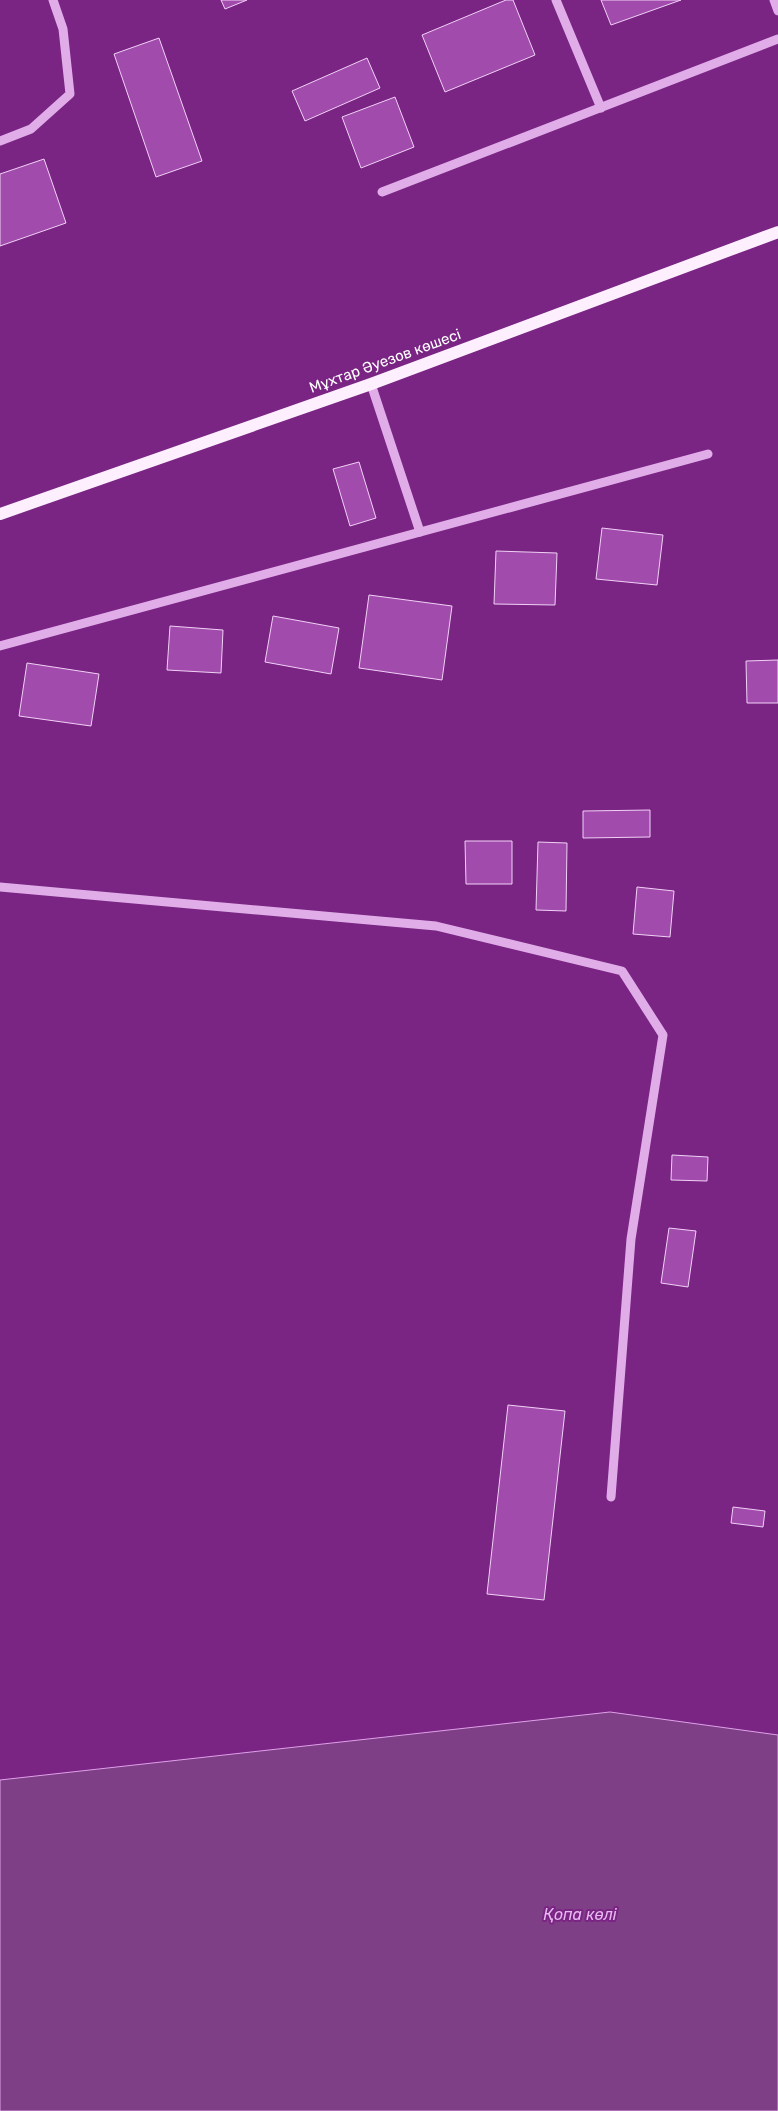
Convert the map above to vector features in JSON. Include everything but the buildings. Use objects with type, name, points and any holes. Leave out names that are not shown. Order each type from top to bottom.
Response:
[{"type":"main road","name":"Мұхтар Әуезов көшесі","points":[[0,514],[370,384],[778,232]]},
{"type":"street","points":[[0,141],[31,129],[70,94],[63,29],[54,0]]},
{"type":"street","points":[[556,0],[601,108]]},
{"type":"street","points":[[774,0],[778,11]]},
{"type":"street","points":[[382,192],[778,39]]},
{"type":"street","points":[[370,384],[420,532]]},
{"type":"street","points":[[0,646],[708,454]]},
{"type":"street","points":[[0,887],[436,926],[622,972],[663,1035],[630,1240],[611,1497]]},
{"type":"water","name":"Қопа көлі","points":[[610,1712],[778,1735],[778,2111],[0,2111],[0,1780]]}]
